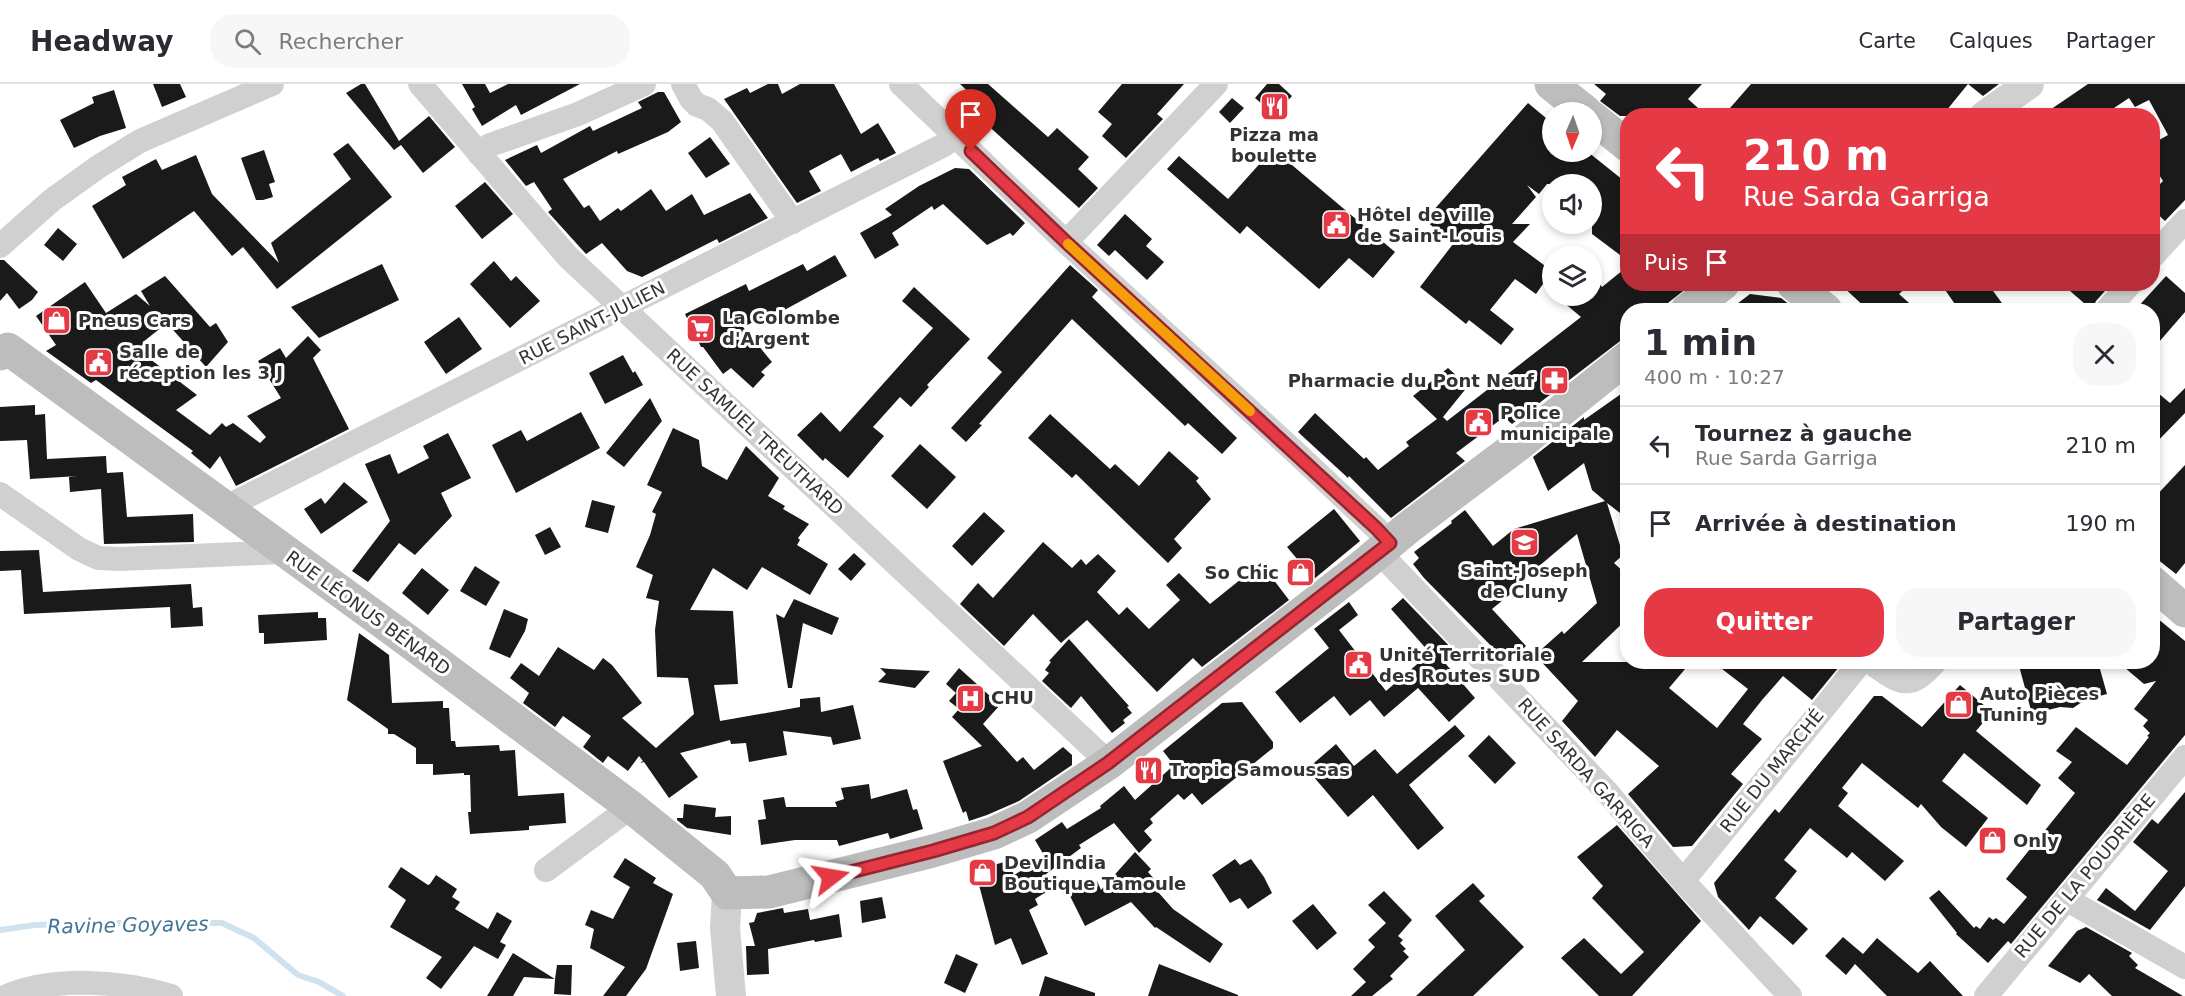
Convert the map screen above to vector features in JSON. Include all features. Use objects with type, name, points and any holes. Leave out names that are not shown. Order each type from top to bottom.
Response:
[{"type":"main road","points":[[1551,84],[1574,102]]},
{"type":"main road","points":[[1602,125],[1620,140]]},
{"type":"main road","points":[[1697,303],[1713,291]]},
{"type":"main road","points":[[1802,291],[1817,303]]},
{"type":"main road","name":"RUE LÉONUS BÉNARD","points":[[3,349],[230,511],[631,807],[716,875],[727,893]]},
{"type":"main road","points":[[727,893],[770,892],[933,851],[994,833],[1028,817],[1108,763],[1620,363]]},
{"type":"main road","points":[[2160,589],[2185,611]]},
{"type":"street","points":[[0,246],[52,200],[132,146],[272,84]]},
{"type":"street","name":"RUE SAMUEL TREUTHARD","points":[[420,84],[568,257],[1108,763]]},
{"type":"street","points":[[479,154],[490,145],[578,114],[644,84]]},
{"type":"street","points":[[683,84],[697,105],[708,109],[722,121],[793,222]]},
{"type":"street","name":"RUE SARDA GARRIGA","points":[[901,84],[1066,242],[1376,528],[1384,547],[1790,996]]},
{"type":"street","points":[[1066,242],[1216,84]]},
{"type":"street","points":[[1996,108],[2030,84]]},
{"type":"street","name":"RUE SAINT-JULIEN","points":[[230,511],[238,501],[793,222],[944,145],[956,136]]},
{"type":"street","points":[[2160,249],[2185,221]]},
{"type":"street","points":[[2113,303],[2124,291]]},
{"type":"street","points":[[0,494],[79,549],[98,558],[120,560],[285,552]]},
{"type":"street","name":"RUE DU MARCHÉ","points":[[1683,880],[1854,669]]},
{"type":"street","points":[[1880,669],[1894,678],[1904,681],[1920,678],[1928,669]]},
{"type":"street","name":"RUE DE LA POUDRIÈRE","points":[[1986,996],[2185,757]]},
{"type":"street","points":[[546,870],[631,807]]},
{"type":"street","points":[[727,893],[726,946],[731,996]]},
{"type":"street","points":[[2066,899],[2185,967]]},
{"type":"street","points":[[7,996],[49,984],[86,983],[138,987],[171,996]]},
{"type":"building","points":[[153,84],[180,84],[186,97],[162,107]]},
{"type":"building","points":[[365,84],[399,141],[429,116],[455,147],[423,173],[401,145],[394,150],[346,93]]},
{"type":"building","points":[[462,84],[485,84],[490,93],[508,84],[580,84],[521,115],[516,105],[482,126],[472,109],[475,107]]},
{"type":"building","points":[[768,84],[778,84],[782,94],[800,84],[834,84],[861,134],[878,123],[896,153],[880,161],[878,158],[851,172],[841,154],[809,171],[821,191],[797,203],[724,99],[747,88],[750,93]]},
{"type":"building","points":[[960,84],[988,84],[1048,137],[1057,128],[1089,157],[1078,169],[1098,188],[1079,208],[982,120],[986,116],[973,104],[977,100]]},
{"type":"building","points":[[1122,84],[1184,84],[1157,114],[1163,119],[1126,158],[1102,136],[1112,124],[1098,112]]},
{"type":"building","name":"Pizza ma boulette","points":[[1267,84],[1279,84],[1292,96],[1275,115],[1255,98]]},
{"type":"building","points":[[1594,84],[1702,84],[1688,99],[1698,108],[1620,108],[1620,116],[1600,101],[1606,94]]},
{"type":"building","points":[[1751,84],[1968,84],[1948,108],[1730,108]]},
{"type":"building","points":[[1968,84],[1999,84],[1983,96]]},
{"type":"building","points":[[2088,84],[2185,84],[2185,200],[2165,221],[2160,216],[2160,184],[2163,181],[2160,176],[2160,140],[2168,135],[2160,120],[2160,108],[2153,108],[2149,100],[2135,107],[2129,98],[2114,108],[2053,108]]},
{"type":"building","points":[[114,90],[126,128],[100,136],[74,148],[60,120],[94,103],[92,97]]},
{"type":"building","points":[[658,92],[664,92],[681,122],[668,132],[618,154],[617,151],[563,179],[584,208],[589,205],[600,221],[618,208],[621,211],[651,189],[666,211],[692,194],[704,215],[750,193],[768,218],[719,243],[717,239],[642,277],[627,271],[602,243],[586,254],[548,212],[552,209],[534,182],[526,186],[505,160],[537,145],[541,153],[590,126],[593,131],[642,108],[638,102]]},
{"type":"building","points":[[1232,98],[1244,108],[1230,123],[1219,112]]},
{"type":"building","points":[[1528,103],[1542,115],[1542,162],[1600,162],[1620,178],[1620,255],[1592,234],[1602,234],[1602,174],[1542,174],[1542,190],[1539,194],[1527,185],[1536,197],[1512,224],[1530,224],[1513,242],[1542,264],[1542,285],[1536,294],[1515,279],[1490,310],[1514,329],[1501,345],[1469,320],[1466,324],[1420,287],[1453,244],[1425,220]]},
{"type":"building","points":[[710,137],[730,164],[706,178],[688,153]]},
{"type":"building","points":[[348,143],[392,197],[277,289],[243,247],[232,256],[194,211],[123,259],[92,206],[126,185],[122,177],[156,159],[162,170],[196,155],[212,194],[279,263],[271,243],[351,179],[333,154]]},
{"type":"building","points":[[1273,149],[1395,252],[1373,278],[1349,258],[1319,289],[1247,226],[1240,234],[1167,169],[1179,156],[1228,199]]},
{"type":"building","points":[[264,150],[275,182],[269,184],[273,197],[256,200],[241,158]]},
{"type":"building","points":[[955,168],[969,169],[1025,223],[1013,236],[1010,233],[987,245],[943,204],[934,210],[932,206],[892,233],[899,245],[875,259],[860,233],[892,215],[885,209],[919,186]]},
{"type":"building","points":[[485,182],[513,214],[482,239],[455,206]]},
{"type":"building","points":[[1125,214],[1152,239],[1146,246],[1164,262],[1147,280],[1115,250],[1109,256],[1097,245]]},
{"type":"building","points":[[58,228],[77,244],[63,261],[44,245]]},
{"type":"building","points":[[835,255],[847,276],[777,314],[776,311],[743,327],[772,362],[761,372],[765,375],[753,388],[731,368],[723,374],[701,347],[685,314],[746,284],[749,291],[803,264],[807,271]]},
{"type":"building","points":[[0,260],[4,260],[38,292],[32,300],[19,309],[7,293],[0,301]]},
{"type":"building","points":[[494,261],[511,281],[516,276],[540,301],[510,328],[470,284]]},
{"type":"building","points":[[382,264],[399,300],[319,338],[291,307]]},
{"type":"building","points":[[1070,265],[1098,290],[1092,297],[1237,438],[1222,454],[1188,423],[1185,426],[1072,319],[979,424],[982,425],[966,442],[951,428],[1002,372],[987,358]]},
{"type":"building","points":[[1620,272],[1620,291],[1683,291],[1668,303],[1620,303],[1620,341],[1512,424],[1504,417],[1456,453],[1465,461],[1391,518],[1349,476],[1348,478],[1298,432],[1315,413],[1378,470],[1409,446],[1406,442],[1437,419],[1413,396],[1448,368],[1468,386],[1443,417],[1447,421],[1581,317],[1568,306],[1602,306],[1602,287]]},
{"type":"building","points":[[165,276],[210,327],[216,323],[228,342],[206,367],[167,323],[137,349],[197,395],[176,410],[210,435],[222,423],[226,427],[233,423],[260,443],[266,437],[247,416],[281,398],[258,361],[280,348],[286,358],[308,336],[321,350],[313,358],[349,429],[236,486],[220,456],[210,469],[191,453],[193,451],[96,380],[91,383],[46,351],[56,345],[36,316],[85,282],[106,313],[136,294],[150,306],[141,291]]},
{"type":"building","points":[[2166,276],[2185,293],[2185,312],[2160,341],[2160,303],[2141,303],[2152,291],[2160,291],[2160,283]]},
{"type":"building","points":[[914,287],[970,339],[927,385],[929,387],[911,407],[900,397],[873,427],[884,436],[848,478],[825,458],[823,461],[797,435],[821,412],[840,432],[933,328],[902,301]]},
{"type":"building","points":[[1848,291],[1902,291],[1899,294],[1909,303],[1860,303]]},
{"type":"building","points":[[1946,291],[1993,291],[2002,303],[1954,303]]},
{"type":"building","points":[[2070,291],[2105,291],[2095,303],[2084,303]]},
{"type":"building","points":[[1750,294],[1781,298],[1788,303],[1738,303]]},
{"type":"building","points":[[459,317],[482,349],[446,374],[424,342]]},
{"type":"building","points":[[623,355],[643,385],[605,404],[589,373]]},
{"type":"building","points":[[2185,388],[2185,413],[2160,439],[2160,395],[2170,403]]},
{"type":"building","points":[[1620,395],[1620,513],[1607,503],[1620,545],[1620,558],[1614,563],[1620,569],[1620,626],[1582,662],[1620,662],[1620,669],[1685,669],[1669,688],[1717,728],[1748,689],[1722,669],[1837,669],[1812,700],[1783,676],[1762,700],[1743,724],[1762,739],[1731,774],[1743,784],[1692,846],[1673,847],[1628,794],[1659,766],[1617,730],[1595,757],[1562,721],[1578,701],[1535,655],[1562,631],[1564,634],[1597,603],[1577,534],[1492,609],[1526,646],[1508,663],[1413,564],[1419,558],[1414,552],[1465,510],[1493,546],[1514,529],[1605,501],[1592,490],[1584,463],[1548,491],[1533,457],[1584,417],[1584,420]]},
{"type":"building","points":[[650,398],[662,421],[624,467],[606,453]]},
{"type":"building","points":[[35,405],[35,415],[45,414],[47,459],[106,456],[107,473],[123,472],[127,517],[193,514],[194,542],[104,544],[101,489],[70,492],[69,477],[78,476],[30,479],[27,440],[0,441],[0,407]]},
{"type":"building","points":[[581,412],[600,448],[516,493],[492,445],[521,430],[527,441]]},
{"type":"building","points":[[1050,414],[1110,469],[1115,464],[1139,486],[1169,451],[1199,478],[1196,481],[1211,499],[1174,539],[1182,548],[1168,563],[1076,474],[1072,478],[1028,438]]},
{"type":"building","points":[[673,428],[699,440],[702,466],[727,480],[746,446],[779,478],[768,496],[785,506],[783,509],[809,524],[798,538],[800,540],[797,545],[828,564],[810,595],[762,567],[747,590],[713,568],[690,610],[733,611],[738,684],[714,685],[720,721],[800,707],[800,699],[820,697],[821,712],[853,705],[861,739],[833,745],[831,737],[783,731],[787,755],[749,762],[746,743],[731,744],[730,740],[680,753],[698,777],[669,798],[644,762],[640,763],[643,761],[639,756],[628,771],[608,756],[603,763],[583,747],[591,736],[563,716],[555,727],[523,703],[529,693],[510,678],[521,663],[539,676],[558,647],[594,670],[603,658],[612,665],[642,703],[622,718],[656,748],[694,714],[688,678],[657,677],[655,630],[659,601],[646,598],[653,575],[636,567],[650,535],[656,514],[652,512],[662,492],[647,485]]},
{"type":"building","points":[[448,433],[471,478],[441,493],[452,516],[415,555],[399,543],[368,582],[352,571],[390,521],[365,464],[390,454],[398,474],[429,458],[423,446]]},
{"type":"building","points":[[920,444],[956,477],[927,509],[891,476]]},
{"type":"building","points":[[2185,465],[2185,563],[2176,574],[2160,561],[2160,492]]},
{"type":"building","points":[[344,482],[368,502],[321,534],[304,509],[321,498],[325,504]]},
{"type":"building","points":[[592,500],[615,506],[608,533],[585,527]]},
{"type":"building","points":[[1334,509],[1360,541],[1314,579],[1287,547]]},
{"type":"building","points":[[984,512],[1005,531],[972,566],[952,546]]},
{"type":"building","points":[[550,527],[561,547],[545,555],[535,535]]},
{"type":"building","points":[[1043,542],[1072,568],[1081,559],[1086,565],[1098,554],[1116,571],[1097,592],[1119,615],[1127,607],[1149,629],[1180,600],[1166,585],[1179,573],[1210,604],[1261,563],[1289,600],[1202,667],[1193,658],[1157,692],[1087,620],[1061,643],[1033,614],[1004,646],[960,604],[978,583],[993,598]]},
{"type":"building","points":[[39,550],[43,592],[191,584],[193,608],[202,607],[203,626],[171,628],[170,607],[24,614],[21,570],[0,571],[0,551]]},
{"type":"building","points":[[854,553],[866,564],[851,581],[838,569]]},
{"type":"building","points":[[475,566],[500,582],[486,606],[460,591]]},
{"type":"building","points":[[422,568],[449,590],[428,615],[402,593]]},
{"type":"building","points":[[1403,598],[1456,653],[1445,663],[1475,698],[1449,722],[1418,688],[1384,717],[1370,700],[1350,716],[1334,696],[1300,723],[1275,692],[1329,648],[1314,629],[1349,602],[1358,615],[1339,630],[1386,691],[1430,653],[1391,609]]},
{"type":"building","points":[[794,599],[839,618],[832,635],[803,623],[792,688],[788,688],[776,614],[784,618]]},
{"type":"building","points":[[504,609],[528,619],[525,631],[510,658],[489,649]]},
{"type":"building","points":[[318,612],[318,618],[326,618],[327,640],[264,644],[264,633],[259,633],[258,615]]},
{"type":"building","points":[[2160,621],[2185,641],[2185,735],[2011,944],[2008,941],[1988,963],[1956,934],[1929,898],[1939,890],[1974,928],[1976,926],[1980,929],[1989,917],[1993,920],[1996,918],[2004,924],[2027,897],[2006,879],[2075,793],[2058,778],[2072,762],[2056,751],[2076,727],[2127,765],[2150,733],[2143,726],[2148,720],[2134,709],[2156,681],[2144,684],[2126,669],[2160,669]]},
{"type":"building","points":[[359,633],[389,655],[392,703],[443,701],[443,708],[449,708],[451,741],[455,741],[456,747],[499,745],[500,751],[515,750],[518,796],[564,793],[566,823],[529,826],[529,830],[470,834],[468,812],[471,812],[470,775],[464,775],[464,773],[433,775],[433,764],[416,764],[416,748],[394,734],[388,734],[388,729],[347,700]]},
{"type":"building","points":[[1069,639],[1129,706],[1127,707],[1132,713],[1123,720],[1125,723],[1112,733],[1081,696],[1071,708],[1042,681],[1049,673],[1045,670],[1051,662],[1049,661]]},
{"type":"building","points":[[880,668],[930,671],[915,688],[878,682],[886,674]]},
{"type":"building","points":[[959,668],[1000,705],[983,724],[1017,762],[1023,757],[1034,770],[1063,747],[1072,755],[1072,765],[1019,801],[969,821],[966,811],[963,813],[943,761],[982,746],[952,717],[959,709],[949,701],[956,693],[946,684]]},
{"type":"building","points":[[2020,669],[2100,669],[2107,694],[2085,700],[2073,708],[2060,707],[2032,714]]},
{"type":"building","points":[[1960,685],[1992,712],[1976,731],[2041,785],[2027,805],[1964,753],[1942,781],[1988,818],[1966,847],[1941,827],[1921,804],[1918,808],[1862,763],[1842,788],[1848,793],[1838,806],[1904,861],[1885,881],[1852,852],[1847,858],[1810,828],[1784,860],[1797,871],[1775,898],[1808,929],[1793,945],[1760,916],[1749,930],[1718,897],[1714,883],[1775,809],[1779,813],[1874,696],[1882,696],[1922,727]]},
{"type":"building","points":[[1242,702],[1273,742],[1273,748],[1202,805],[1192,793],[1184,800],[1178,794],[1150,819],[1153,823],[1144,831],[1152,840],[1139,853],[1114,823],[1079,845],[1081,848],[1046,874],[1054,887],[1035,899],[1038,905],[1029,910],[1048,954],[1022,965],[1011,938],[995,945],[975,870],[1008,861],[1014,875],[1045,857],[1035,840],[1062,822],[1067,829],[1101,808],[1100,806],[1124,786],[1135,800],[1174,765],[1163,751],[1222,703]]},
{"type":"building","points":[[1455,725],[1465,736],[1409,785],[1444,828],[1418,850],[1373,795],[1348,817],[1307,769],[1336,744],[1354,766],[1375,749],[1397,774]]},
{"type":"building","points":[[1489,735],[1516,763],[1495,784],[1468,756]]},
{"type":"building","points":[[869,784],[871,799],[907,789],[913,810],[917,809],[923,829],[890,839],[888,833],[839,846],[837,840],[795,840],[761,845],[758,820],[766,819],[763,800],[784,797],[786,807],[837,807],[835,802],[844,799],[841,788]]},
{"type":"building","points":[[2185,792],[2185,886],[2150,930],[2097,900],[2106,888],[2135,911],[2168,871],[2133,842],[2152,819],[2158,824]]},
{"type":"building","points":[[684,804],[716,808],[715,817],[731,816],[731,835],[687,828],[677,820],[677,818],[683,818]]},
{"type":"building","points":[[1617,825],[1701,921],[1632,996],[1599,996],[1561,958],[1584,938],[1621,974],[1644,952],[1592,898],[1603,886],[1577,857]]},
{"type":"building","points":[[1135,852],[1151,869],[1148,872],[1155,880],[1151,884],[1173,909],[1223,944],[1210,963],[1155,928],[1131,902],[1085,926],[1069,894],[1097,881],[1101,890]]},
{"type":"building","points":[[625,858],[656,878],[653,883],[673,894],[646,969],[626,996],[603,996],[625,967],[590,948],[594,929],[585,925],[591,910],[613,919],[630,887],[613,877]]},
{"type":"building","points":[[1235,859],[1240,865],[1251,859],[1272,893],[1248,909],[1240,898],[1230,903],[1212,875]]},
{"type":"building","points":[[401,867],[428,885],[436,875],[457,889],[452,897],[460,902],[455,909],[488,929],[497,912],[512,921],[500,942],[506,945],[498,959],[474,946],[441,989],[426,978],[442,957],[390,927],[406,900],[388,887]]},
{"type":"building","points":[[1473,883],[1485,896],[1479,901],[1524,947],[1473,996],[1416,996],[1465,950],[1435,916]]},
{"type":"building","points":[[1384,891],[1412,920],[1398,936],[1403,940],[1400,943],[1406,949],[1403,951],[1409,957],[1390,976],[1393,979],[1372,996],[1351,996],[1366,982],[1353,969],[1375,947],[1368,940],[1386,923],[1368,905]]},
{"type":"building","points":[[882,897],[886,918],[862,923],[860,901]]},
{"type":"building","points":[[1313,904],[1337,933],[1317,950],[1292,921]]},
{"type":"building","points":[[783,908],[784,913],[808,909],[810,920],[839,914],[842,937],[768,949],[769,974],[747,975],[746,946],[755,946],[749,923],[754,922],[757,913]]},
{"type":"building","points":[[2086,927],[2132,953],[2129,956],[2138,965],[2135,968],[2183,996],[2112,996],[2089,974],[2080,983],[2048,966],[2077,931]]},
{"type":"building","points":[[1843,937],[1863,954],[1877,938],[1918,973],[1930,961],[1963,996],[1887,996],[1855,964],[1846,975],[1825,956]]},
{"type":"building","points":[[696,941],[699,968],[680,971],[677,943]]},
{"type":"building","points":[[513,953],[555,979],[524,977],[513,996],[487,996]]},
{"type":"building","points":[[956,954],[978,964],[965,993],[944,983]]},
{"type":"building","points":[[1159,964],[1238,995],[1238,996],[1148,996]]},
{"type":"building","points":[[557,965],[572,965],[571,995],[554,994]]},
{"type":"building","points":[[1045,976],[1095,993],[1095,996],[1039,996]]},
{"type":"waterway","name":"Ravine Goyaves","points":[[0,930],[35,925],[222,923],[254,938],[298,975],[319,982],[343,996]]},
{"type":"slow traffic","points":[[1068,244],[1250,411]]},
{"type":"place","name":"Pizza ma boulette","points":[[1274,106]]},
{"type":"place","name":"Hôtel de ville de Saint-Louis","points":[[1336,225]]},
{"type":"place","name":"Pneus Cars","points":[[57,321]]},
{"type":"place","name":"La Colombe d'Argent","points":[[701,328]]},
{"type":"place","name":"Salle de réception les 3 J","points":[[98,362]]},
{"type":"place","name":"Pharmacie du Pont Neuf","points":[[1555,381]]},
{"type":"place","name":"Police municipale","points":[[1479,423]]},
{"type":"place","name":"Saint-Joseph de Cluny","points":[[1524,542]]},
{"type":"place","name":"So Chic","points":[[1300,573]]},
{"type":"place","name":"Unité Territoriale des Routes SUD","points":[[1358,665]]},
{"type":"place","name":"CHU","points":[[970,698]]},
{"type":"place","name":"Auto Pièces Tuning","points":[[1959,704]]},
{"type":"place","name":"Tropic Samoussas","points":[[1148,770]]},
{"type":"place","name":"Only","points":[[1992,841]]},
{"type":"place","name":"Devi India Boutique Tamoule","points":[[983,873]]},
{"type":"route","points":[[831,877],[994,833],[1028,817],[1108,763],[1390,543],[971,151]]}]
